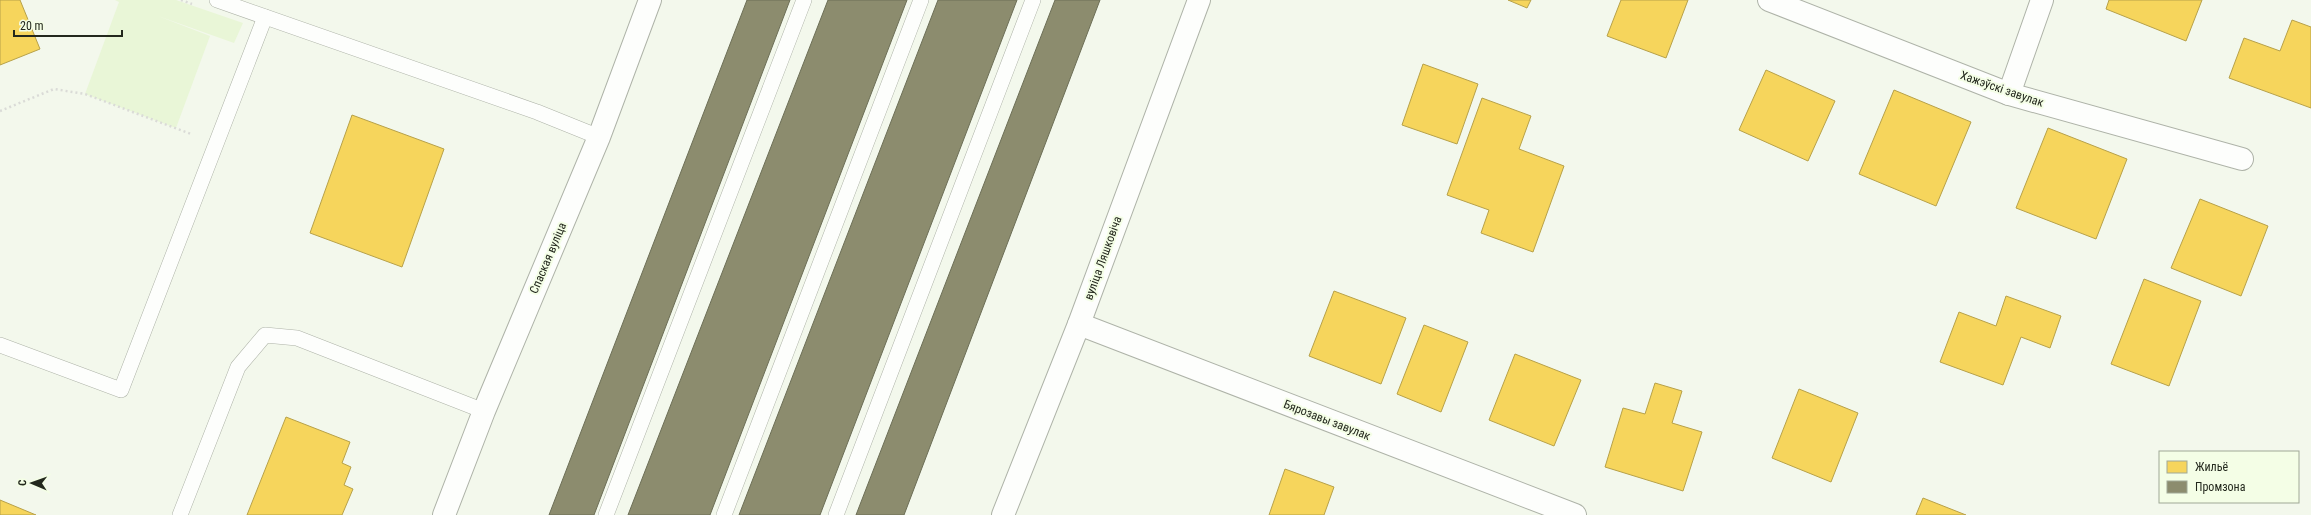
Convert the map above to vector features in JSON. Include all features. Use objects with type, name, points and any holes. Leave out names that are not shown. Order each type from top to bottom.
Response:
[{"type":"street","name":"Спаская вуліца","points":[[444,515],[484,411],[599,137],[650,0]]},
{"type":"street","name":"вуліца Ляшковіча","points":[[1003,515],[1079,324],[1199,0]]},
{"type":"street","name":"Хажэўскі завулак","points":[[1769,0],[2009,94],[2242,160]]},
{"type":"street","points":[[2009,94],[2042,0]]},
{"type":"street","name":"Бярозавы завулак","points":[[1079,324],[1575,515]]},
{"type":"lane","points":[[217,0],[537,112],[599,137]]},
{"type":"lane","points":[[606,515],[804,0]]},
{"type":"lane","points":[[724,515],[921,0]]},
{"type":"lane","points":[[836,515],[1033,0]]},
{"type":"lane","points":[[0,345],[122,390],[265,17]]},
{"type":"lane","points":[[180,515],[238,367],[265,335],[297,338],[484,411]]},
{"type":"path","points":[[0,112],[54,89],[84,94],[195,135]]},
{"type":"green space","points":[[115,0],[176,0],[243,23],[234,43],[158,16],[210,36],[176,128],[85,94],[119,2]]},
{"type":"building: Жильё","points":[[0,0],[20,0],[40,49],[0,65]]},
{"type":"building: Жильё","points":[[1508,0],[1531,0],[1527,8]]},
{"type":"building: Жильё","points":[[1621,0],[1688,0],[1666,58],[1607,36]]},
{"type":"building: Жильё","points":[[2109,0],[2202,0],[2186,41],[2106,9]]},
{"type":"building: Жильё","points":[[2292,20],[2311,27],[2311,108],[2229,78],[2244,38],[2280,51]]},
{"type":"building: Жильё","points":[[1423,64],[1478,84],[1457,144],[1402,125]]},
{"type":"building: Жильё","points":[[1766,70],[1835,101],[1808,161],[1739,130]]},
{"type":"building: Жильё","points":[[1894,90],[1971,122],[1936,206],[1859,174]]},
{"type":"building: Жильё","points":[[1482,98],[1531,116],[1519,149],[1564,166],[1533,252],[1481,233],[1489,210],[1447,195]]},
{"type":"building: Жильё","points":[[352,115],[444,149],[402,267],[310,233]]},
{"type":"building: Жильё","points":[[2048,128],[2127,159],[2096,239],[2016,208]]},
{"type":"building: Жильё","points":[[2200,199],[2268,226],[2241,296],[2171,268]]},
{"type":"building: Жильё","points":[[2144,279],[2201,301],[2169,386],[2111,364]]},
{"type":"building: Жильё","points":[[1334,291],[1406,318],[1381,384],[1309,356]]},
{"type":"building: Жильё","points":[[2006,296],[2061,316],[2050,348],[2021,337],[2003,385],[1940,362],[1959,312],[1996,326]]},
{"type":"building: Жильё","points":[[1424,325],[1468,342],[1441,412],[1397,394]]},
{"type":"building: Жильё","points":[[1515,354],[1581,380],[1554,446],[1489,420]]},
{"type":"building: Жильё","points":[[1655,383],[1682,391],[1672,423],[1702,432],[1683,491],[1605,467],[1623,408],[1645,414]]},
{"type":"building: Жильё","points":[[1799,389],[1858,413],[1831,482],[1772,458]]},
{"type":"building: Жильё","points":[[286,417],[350,442],[342,463],[351,467],[344,485],[353,489],[342,515],[247,515]]},
{"type":"building: Жильё","points":[[1285,469],[1334,487],[1324,515],[1269,515]]},
{"type":"building: Жильё","points":[[1923,498],[1966,515],[1916,515]]},
{"type":"building: Жильё","points":[[0,500],[36,515],[0,515]]},
{"type":"building: Промзона","points":[[747,0],[790,0],[594,515],[549,515]]},
{"type":"building: Промзона","points":[[828,0],[907,0],[710,515],[628,515]]},
{"type":"building: Промзона","points":[[938,0],[1017,0],[820,515],[739,515]]},
{"type":"building: Промзона","points":[[1055,0],[1100,0],[904,515],[856,515]]}]
